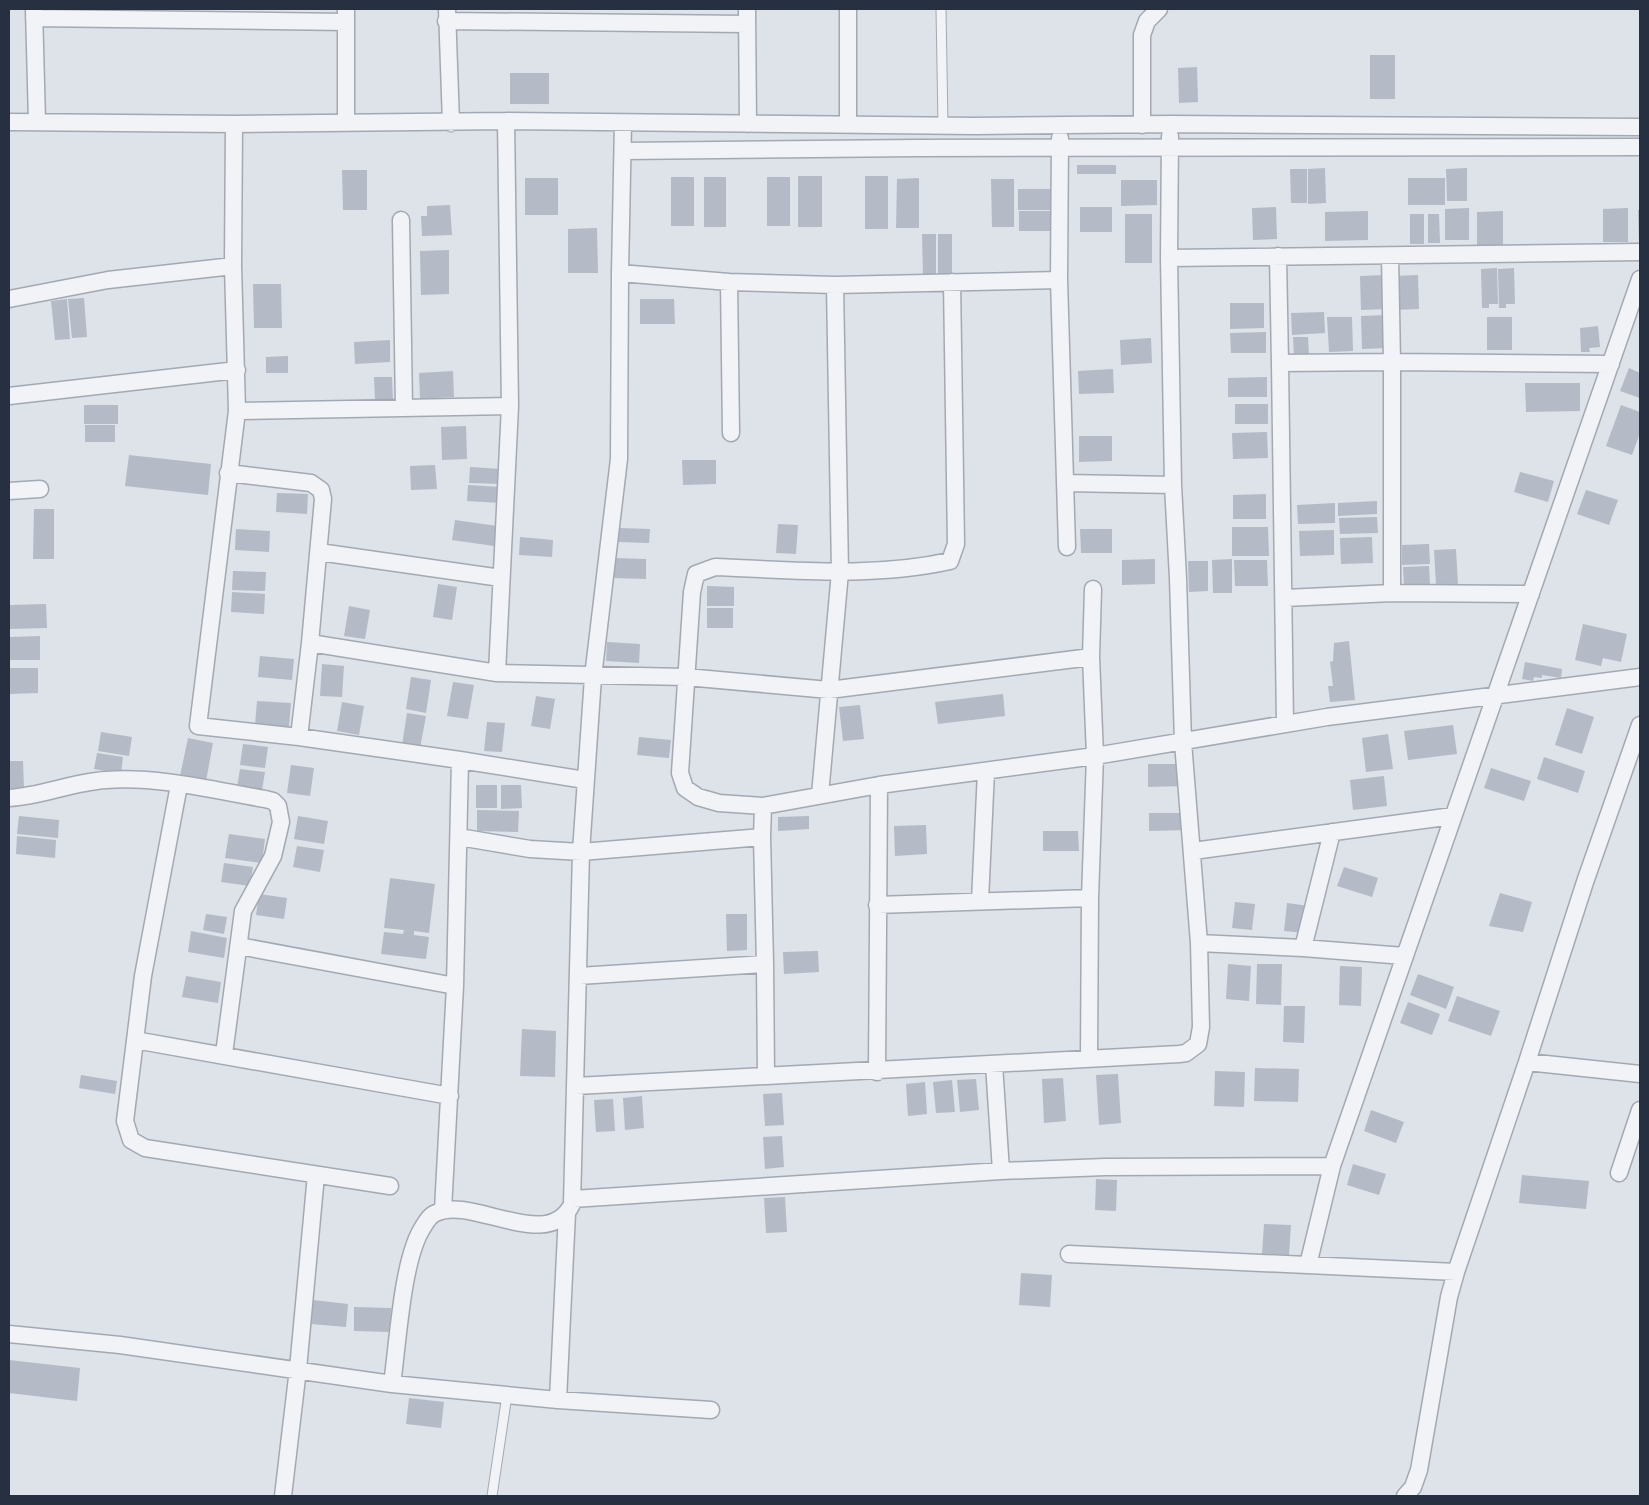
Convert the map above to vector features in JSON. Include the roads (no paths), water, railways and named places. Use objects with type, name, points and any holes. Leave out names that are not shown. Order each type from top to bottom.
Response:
[{"type":"street","points":[[848,9],[848,124]]},
{"type":"street","points":[[1142,124],[1142,35],[1147,21],[1159,9]]},
{"type":"street","points":[[37,122],[34,13],[346,15],[346,122]]},
{"type":"street","points":[[451,123],[447,15],[546,15],[747,16],[748,124]]},
{"type":"street","points":[[9,122],[234,124],[506,121],[1059,126],[1170,124],[1640,127]]},
{"type":"street","points":[[497,673],[510,406],[506,121]]},
{"type":"street","points":[[558,1400],[576,1086],[581,852],[585,780],[593,676],[619,459],[623,123]]},
{"type":"street","points":[[234,124],[233,266],[237,411],[198,726],[298,737],[585,780]]},
{"type":"street","points":[[721,124],[722,150]]},
{"type":"street","points":[[576,1086],[766,1075],[877,1072],[1178,1054],[1186,1052],[1198,1044],[1201,1027],[1199,943],[1183,742],[1173,485],[1169,258],[1170,124]]},
{"type":"street","points":[[1059,126],[1059,280],[1067,547]]},
{"type":"street","points":[[623,151],[1170,147],[1640,147]]},
{"type":"street","points":[[401,220],[404,408]]},
{"type":"street","points":[[1169,258],[1640,252]]},
{"type":"street","points":[[1278,256],[1285,724]]},
{"type":"street","points":[[1390,256],[1392,593]]},
{"type":"street","points":[[9,299],[108,280],[233,266]]},
{"type":"street","points":[[620,273],[729,282],[834,285],[1059,280]]},
{"type":"street","points":[[1308,1266],[1332,1166],[1640,278]]},
{"type":"street","points":[[729,282],[731,433]]},
{"type":"street","points":[[952,282],[956,544],[950,560],[883,570],[840,572],[716,567],[701,571],[694,580],[692,592],[680,773],[685,788],[698,797],[709,801],[763,806],[879,785],[1095,756],[1285,724],[1495,694],[1640,677]]},
{"type":"street","points":[[820,795],[840,572],[834,285]]},
{"type":"street","points":[[1280,363],[1611,364]]},
{"type":"street","points":[[9,396],[237,370]]},
{"type":"street","points":[[237,411],[510,406]]},
{"type":"street","points":[[228,473],[312,483],[319,488],[323,499],[310,643],[298,737]]},
{"type":"street","points":[[1065,483],[1173,485]]},
{"type":"street","points":[[9,491],[40,489]]},
{"type":"street","points":[[319,552],[501,578]]},
{"type":"street","points":[[1090,1058],[1090,898],[1095,756],[1091,658],[1093,589]]},
{"type":"street","points":[[1284,598],[1392,593],[1531,594]]},
{"type":"street","points":[[310,643],[497,673],[686,677],[829,690],[1091,658]]},
{"type":"street","points":[[1405,1496],[1413,1487],[1419,1470],[1456,1272],[1585,882],[1640,725]]},
{"type":"street","points":[[443,1210],[450,1096],[460,837],[460,760]]},
{"type":"street","points":[[980,901],[986,771]]},
{"type":"street","points":[[9,798],[26,797],[103,780],[143,780],[273,801],[280,812],[281,822],[273,856],[243,911],[224,1054]]},
{"type":"street","points":[[179,785],[143,976],[125,1121],[128,1133],[137,1145],[390,1186]]},
{"type":"street","points":[[877,1072],[879,785]]},
{"type":"street","points":[[763,806],[766,1075]]},
{"type":"street","points":[[1192,851],[1453,816]]},
{"type":"street","points":[[1303,948],[1332,832]]},
{"type":"street","points":[[460,837],[530,849],[581,852],[762,837]]},
{"type":"street","points":[[877,905],[1090,898]]},
{"type":"street","points":[[1199,943],[1303,948],[1404,956]]},
{"type":"street","points":[[239,946],[454,986]]},
{"type":"street","points":[[579,976],[766,964]]},
{"type":"street","points":[[136,1040],[224,1054],[450,1096]]},
{"type":"street","points":[[1527,1062],[1640,1074]]},
{"type":"street","points":[[994,1064],[1000,1171]]},
{"type":"street","points":[[1619,1173],[1640,1110]]},
{"type":"street","points":[[392,1384],[411,1254],[416,1240],[429,1219],[434,1214],[443,1210],[534,1224],[555,1221],[570,1206],[1000,1171],[1105,1167],[1332,1166]]},
{"type":"street","points":[[282,1496],[298,1369],[316,1175]]},
{"type":"street","points":[[1069,1254],[1456,1272]]},
{"type":"street","points":[[9,1334],[120,1345],[298,1369],[392,1384],[558,1400],[711,1410]]},
{"type":"lane","points":[[941,9],[943,124]]},
{"type":"lane","points":[[492,1496],[507,1395]]}]
